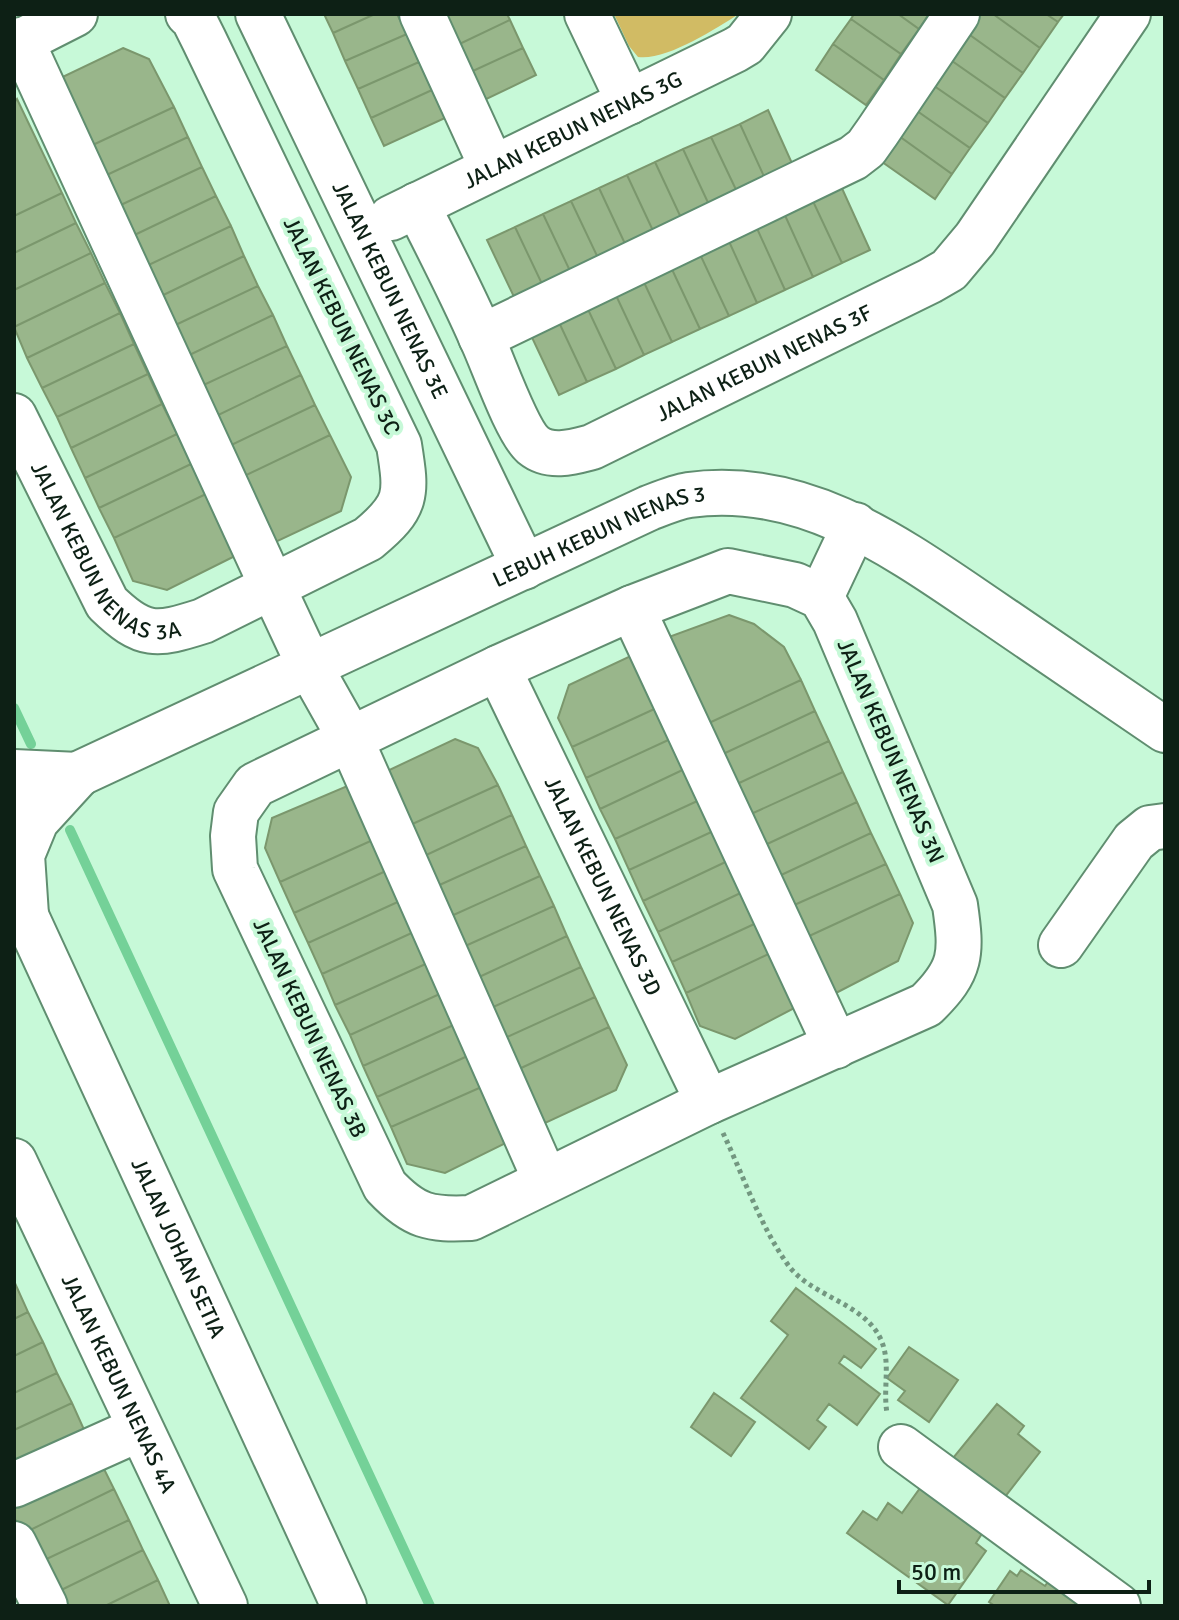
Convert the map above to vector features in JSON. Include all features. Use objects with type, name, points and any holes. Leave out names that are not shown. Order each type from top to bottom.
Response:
[{"type":"street","points":[[75,14],[17,42],[310,667],[350,738],[545,1179]]},
{"type":"street","name":"JALAN KEBUN NENAS 3C","points":[[188,14],[204,40],[399,445],[403,500],[391,521],[368,539],[273,588]]},
{"type":"street","name":"JALAN KEBUN NENAS 3E","points":[[258,14],[524,567]]},
{"type":"street","points":[[422,14],[492,167]]},
{"type":"street","points":[[587,14],[629,102]]},
{"type":"street","name":"JALAN KEBUN NENAS 3G","points":[[364,231],[745,44],[769,14]]},
{"type":"street","points":[[481,337],[853,158],[872,139],[957,14]]},
{"type":"street","name":"JALAN KEBUN NENAS 3F","points":[[417,205],[481,337],[516,418],[532,444],[549,453],[568,453],[592,447],[949,270],[969,247],[1128,14]]},
{"type":"street","name":"JALAN KEBUN NENAS 3A","points":[[14,416],[107,603],[129,624],[153,632],[174,631],[273,588]]},
{"type":"street","name":"LEBUH KEBUN NENAS 3","points":[[14,804],[649,508],[687,495],[725,493],[784,499],[832,513],[890,543],[1165,730]]},
{"type":"street","points":[[498,668],[632,608],[728,571],[795,585],[821,597],[855,525]]},
{"type":"street","name":"JALAN KEBUN NENAS 3N","points":[[708,1102],[926,1005],[945,986],[957,964],[959,935],[955,905],[848,649],[821,597]]},
{"type":"street","points":[[632,608],[836,1046]]},
{"type":"street","name":"JALAN KEBUN NENAS 3B","points":[[498,668],[255,785],[236,812],[233,836],[235,869],[385,1186],[405,1207],[439,1220],[471,1218],[545,1179],[708,1102]]},
{"type":"street","name":"JALAN KEBUN NENAS 3D","points":[[498,668],[708,1102]]},
{"type":"street","points":[[14,772],[78,775]]},
{"type":"street","points":[[18,905],[22,855],[36,821],[78,775]]},
{"type":"street","points":[[1061,945],[1134,841],[1150,828],[1165,826]]},
{"type":"street","name":"JALAN JOHAN SETIA","points":[[18,905],[344,1606]]},
{"type":"street","name":"JALAN KEBUN NENAS 4A","points":[[14,1161],[225,1606]]},
{"type":"street","points":[[14,1485],[139,1429]]},
{"type":"street","points":[[901,1447],[1118,1606]]},
{"type":"street","points":[[14,1544],[45,1606]]},
{"type":"path","points":[[708,1102],[787,1265],[810,1284],[869,1322],[883,1342],[887,1362],[885,1407],[889,1426],[901,1447]]},
{"type":"shaded area","points":[[614,14],[739,14],[676,49],[638,57],[629,46]]},
{"type":"building","points":[[324,14],[375,14],[333,33]]},
{"type":"building","points":[[375,14],[397,14],[407,34],[345,61],[333,33]]},
{"type":"building","points":[[451,14],[507,14],[510,20],[449,49],[437,21]]},
{"type":"building","points":[[854,14],[898,14],[919,29],[901,54],[851,19]]},
{"type":"building","points":[[898,14],[929,14],[919,29]]},
{"type":"building","points":[[974,14],[993,14],[1040,48],[1023,73],[963,30]]},
{"type":"building","points":[[993,14],[1046,14],[1058,22],[1040,48]]},
{"type":"building","points":[[1046,14],[1064,14],[1058,22]]},
{"type":"building","points":[[851,19],[901,54],[884,80],[833,44]]},
{"type":"building","points":[[510,20],[523,48],[462,76],[449,49]]},
{"type":"building","points":[[963,30],[1023,73],[1005,98],[945,56]]},
{"type":"building","points":[[407,34],[419,62],[358,89],[345,61]]},
{"type":"building","points":[[833,44],[884,80],[866,105],[816,70]]},
{"type":"building","points":[[123,48],[149,59],[174,107],[82,150],[50,83]]},
{"type":"building","points":[[523,48],[536,75],[476,104],[462,76]]},
{"type":"building","points":[[945,56],[1005,98],[988,123],[927,81]]},
{"type":"building","points":[[419,62],[432,90],[371,118],[358,89]]},
{"type":"building","points":[[927,81],[988,123],[970,148],[910,106]]},
{"type":"building","points":[[432,90],[445,118],[384,146],[371,118]]},
{"type":"building","points":[[17,99],[62,193],[14,216],[14,103]]},
{"type":"building","points":[[910,106],[970,148],[952,174],[892,131]]},
{"type":"building","points":[[174,107],[188,137],[96,180],[82,150]]},
{"type":"building","points":[[768,110],[795,170],[767,183],[740,124]]},
{"type":"building","points":[[740,124],[767,183],[739,196],[711,137]]},
{"type":"building","points":[[892,131],[952,174],[935,199],[875,157]]},
{"type":"building","points":[[188,137],[202,167],[110,210],[96,180]]},
{"type":"building","points":[[711,137],[739,196],[711,209],[683,149]]},
{"type":"building","points":[[683,149],[711,209],[683,222],[655,162]]},
{"type":"building","points":[[655,162],[683,222],[655,235],[627,175]]},
{"type":"building","points":[[202,167],[216,196],[124,240],[110,210]]},
{"type":"building","points":[[627,175],[655,235],[627,248],[599,188]]},
{"type":"building","points":[[840,184],[870,250],[842,263],[811,197]]},
{"type":"building","points":[[599,188],[627,248],[599,260],[571,201]]},
{"type":"building","points":[[62,193],[76,223],[14,253],[14,216]]},
{"type":"building","points":[[216,196],[231,226],[138,270],[124,240]]},
{"type":"building","points":[[811,197],[842,263],[813,277],[783,211]]},
{"type":"building","points":[[571,201],[599,260],[571,273],[543,214]]},
{"type":"building","points":[[783,211],[813,277],[785,290],[755,224]]},
{"type":"building","points":[[543,214],[571,273],[543,286],[515,227]]},
{"type":"building","points":[[76,223],[91,253],[14,290],[14,253]]},
{"type":"building","points":[[755,224],[785,290],[757,303],[727,237]]},
{"type":"building","points":[[231,226],[244,256],[153,300],[138,270]]},
{"type":"building","points":[[515,227],[543,286],[515,299],[487,240]]},
{"type":"building","points":[[727,237],[757,303],[729,316],[698,250]]},
{"type":"building","points":[[698,250],[729,316],[700,329],[669,263]]},
{"type":"building","points":[[91,253],[105,283],[14,327],[14,290]]},
{"type":"building","points":[[244,256],[258,286],[167,329],[153,300]]},
{"type":"building","points":[[669,263],[700,329],[672,342],[641,276]]},
{"type":"building","points":[[641,276],[672,342],[644,355],[613,289]]},
{"type":"building","points":[[105,283],[120,313],[27,358],[14,327]]},
{"type":"building","points":[[258,286],[273,315],[181,359],[167,329]]},
{"type":"building","points":[[613,289],[644,355],[616,369],[585,303]]},
{"type":"building","points":[[585,303],[616,369],[587,382],[556,316]]},
{"type":"building","points":[[120,313],[134,344],[42,388],[27,358]]},
{"type":"building","points":[[273,315],[287,346],[195,389],[181,359]]},
{"type":"building","points":[[556,316],[587,382],[559,395],[528,329]]},
{"type":"building","points":[[134,344],[148,374],[57,417],[42,388]]},
{"type":"building","points":[[287,346],[301,375],[210,419],[195,389]]},
{"type":"building","points":[[148,374],[162,404],[71,448],[57,417]]},
{"type":"building","points":[[301,375],[315,405],[223,449],[210,419]]},
{"type":"building","points":[[162,404],[177,434],[85,478],[71,448]]},
{"type":"building","points":[[315,405],[330,435],[238,479],[223,449]]},
{"type":"building","points":[[177,434],[191,464],[99,508],[85,478]]},
{"type":"building","points":[[330,435],[351,477],[341,511],[267,546],[238,479]]},
{"type":"building","points":[[191,464],[206,494],[114,538],[99,508]]},
{"type":"building","points":[[206,494],[235,556],[167,590],[133,581],[114,538]]},
{"type":"building","points":[[729,615],[754,624],[784,647],[801,680],[709,723],[666,638]]},
{"type":"building","points":[[637,653],[663,705],[572,747],[558,718],[569,685]]},
{"type":"building","points":[[801,680],[815,711],[723,754],[709,723]]},
{"type":"building","points":[[663,705],[677,736],[586,778],[572,747]]},
{"type":"building","points":[[815,711],[829,741],[737,784],[723,754]]},
{"type":"building","points":[[677,736],[691,766],[600,809],[586,778]]},
{"type":"building","points":[[455,739],[478,748],[498,785],[408,826],[383,773]]},
{"type":"building","points":[[829,741],[843,772],[751,814],[737,784]]},
{"type":"building","points":[[691,766],[706,797],[615,839],[600,809]]},
{"type":"building","points":[[843,772],[857,802],[765,845],[751,814]]},
{"type":"building","points":[[352,784],[375,839],[280,882],[265,848],[272,818]]},
{"type":"building","points":[[498,785],[512,815],[422,857],[408,826]]},
{"type":"building","points":[[706,797],[720,828],[629,870],[615,839]]},
{"type":"building","points":[[857,802],[871,833],[779,876],[765,845]]},
{"type":"building","points":[[512,815],[526,846],[435,887],[422,857]]},
{"type":"building","points":[[720,828],[734,858],[643,901],[629,870]]},
{"type":"building","points":[[871,833],[886,864],[792,906],[779,876]]},
{"type":"building","points":[[375,839],[388,870],[294,913],[280,882]]},
{"type":"building","points":[[526,846],[540,876],[449,917],[435,887]]},
{"type":"building","points":[[734,858],[749,889],[658,932],[643,901]]},
{"type":"building","points":[[886,864],[900,894],[807,937],[792,906]]},
{"type":"building","points":[[388,870],[402,900],[308,943],[294,913]]},
{"type":"building","points":[[540,876],[554,906],[463,947],[449,917]]},
{"type":"building","points":[[749,889],[763,920],[672,962],[658,932]]},
{"type":"building","points":[[900,894],[913,923],[898,961],[832,995],[807,937]]},
{"type":"building","points":[[402,900],[416,931],[322,974],[308,943]]},
{"type":"building","points":[[554,906],[567,936],[477,978],[463,947]]},
{"type":"building","points":[[763,920],[777,950],[686,993],[672,962]]},
{"type":"building","points":[[416,931],[430,962],[335,1005],[322,974]]},
{"type":"building","points":[[567,936],[581,967],[491,1008],[477,978]]},
{"type":"building","points":[[777,950],[802,1004],[735,1039],[700,1026],[686,993]]},
{"type":"building","points":[[430,962],[444,992],[350,1035],[335,1005]]},
{"type":"building","points":[[581,967],[595,997],[505,1038],[491,1008]]},
{"type":"building","points":[[444,992],[458,1023],[363,1066],[350,1035]]},
{"type":"building","points":[[595,997],[609,1027],[519,1069],[505,1038]]},
{"type":"building","points":[[458,1023],[472,1054],[377,1097],[363,1066]]},
{"type":"building","points":[[609,1027],[627,1065],[616,1090],[543,1124],[519,1069]]},
{"type":"building","points":[[472,1054],[486,1085],[391,1127],[377,1097]]},
{"type":"building","points":[[486,1085],[512,1140],[445,1173],[407,1164],[391,1127]]},
{"type":"building","points":[[14,1281],[28,1312],[14,1319]]},
{"type":"building","points":[[796,1288],[876,1349],[861,1368],[844,1356],[839,1363],[880,1394],[857,1425],[829,1404],[817,1420],[826,1427],[809,1449],[741,1398],[788,1335],[771,1321]]},
{"type":"building","points":[[28,1312],[43,1342],[14,1356],[14,1319]]},
{"type":"building","points":[[43,1342],[57,1373],[14,1393],[14,1356]]},
{"type":"building","points":[[909,1347],[958,1380],[929,1422],[898,1400],[905,1391],[887,1378]]},
{"type":"building","points":[[57,1373],[72,1403],[14,1430],[14,1393]]},
{"type":"building","points":[[714,1393],[755,1422],[731,1456],[691,1427]]},
{"type":"building","points":[[72,1403],[86,1434],[14,1467],[14,1430]]},
{"type":"building","points":[[997,1404],[1024,1426],[1018,1434],[1040,1452],[1004,1498],[953,1458]]},
{"type":"building","points":[[99,1459],[114,1489],[22,1534],[14,1517],[14,1500]]},
{"type":"building","points":[[923,1484],[985,1529],[976,1543],[986,1551],[948,1605],[847,1533],[863,1511],[877,1520],[888,1503],[902,1513]]},
{"type":"building","points":[[114,1489],[129,1520],[36,1564],[22,1534]]},
{"type":"building","points":[[129,1520],[143,1550],[51,1595],[36,1564]]},
{"type":"building","points":[[143,1550],[158,1580],[105,1606],[57,1606],[51,1595]]},
{"type":"building","points":[[1021,1570],[1045,1586],[1050,1579],[1080,1600],[1076,1606],[995,1606],[989,1602],[1010,1571],[1017,1576]]},
{"type":"building","points":[[158,1580],[170,1606],[105,1606]]},
{"type":"waterway","points":[[14,708],[31,744]]},
{"type":"waterway","points":[[70,830],[430,1606]]}]
